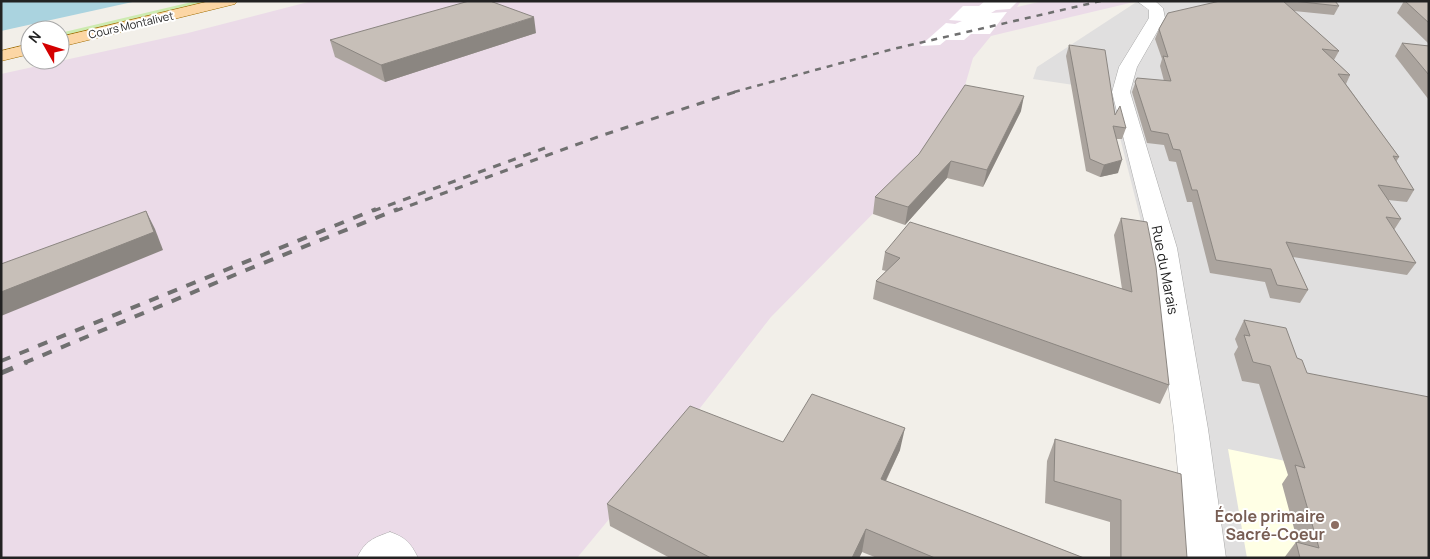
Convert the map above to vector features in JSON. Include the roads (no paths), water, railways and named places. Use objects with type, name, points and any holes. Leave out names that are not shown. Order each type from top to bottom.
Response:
[{"type":"main road","name":"Cours Montalivet","points":[[70,27],[185,1]]},
{"type":"main road","name":"Cours Montalivet","points":[[70,40],[230,1]]},
{"type":"main road","points":[[1,43],[20,39]]},
{"type":"main road","points":[[1,56],[20,51]]},
{"type":"street","name":"Rue du Marais","points":[[1144,1],[1156,8],[1158,18],[1128,67],[1120,92],[1164,248],[1191,429],[1206,558]]},
{"type":"street","points":[[377,558],[390,549],[398,558]]},
{"type":"water","points":[[1,1],[137,1],[51,20],[20,20],[20,27],[1,31]]},
{"type":"railway","points":[[734,92],[893,49],[1101,1]]},
{"type":"railway","points":[[395,211],[600,136],[738,91]]},
{"type":"railway","points":[[373,211],[545,148]]},
{"type":"railway","points":[[1,361],[376,209]]},
{"type":"railway","points":[[24,363],[398,209]]},
{"type":"railway","points":[[1,373],[27,362]]},
{"type":"place","name":"École primaire Sacré-Coeur","points":[[1335,525]]}]
